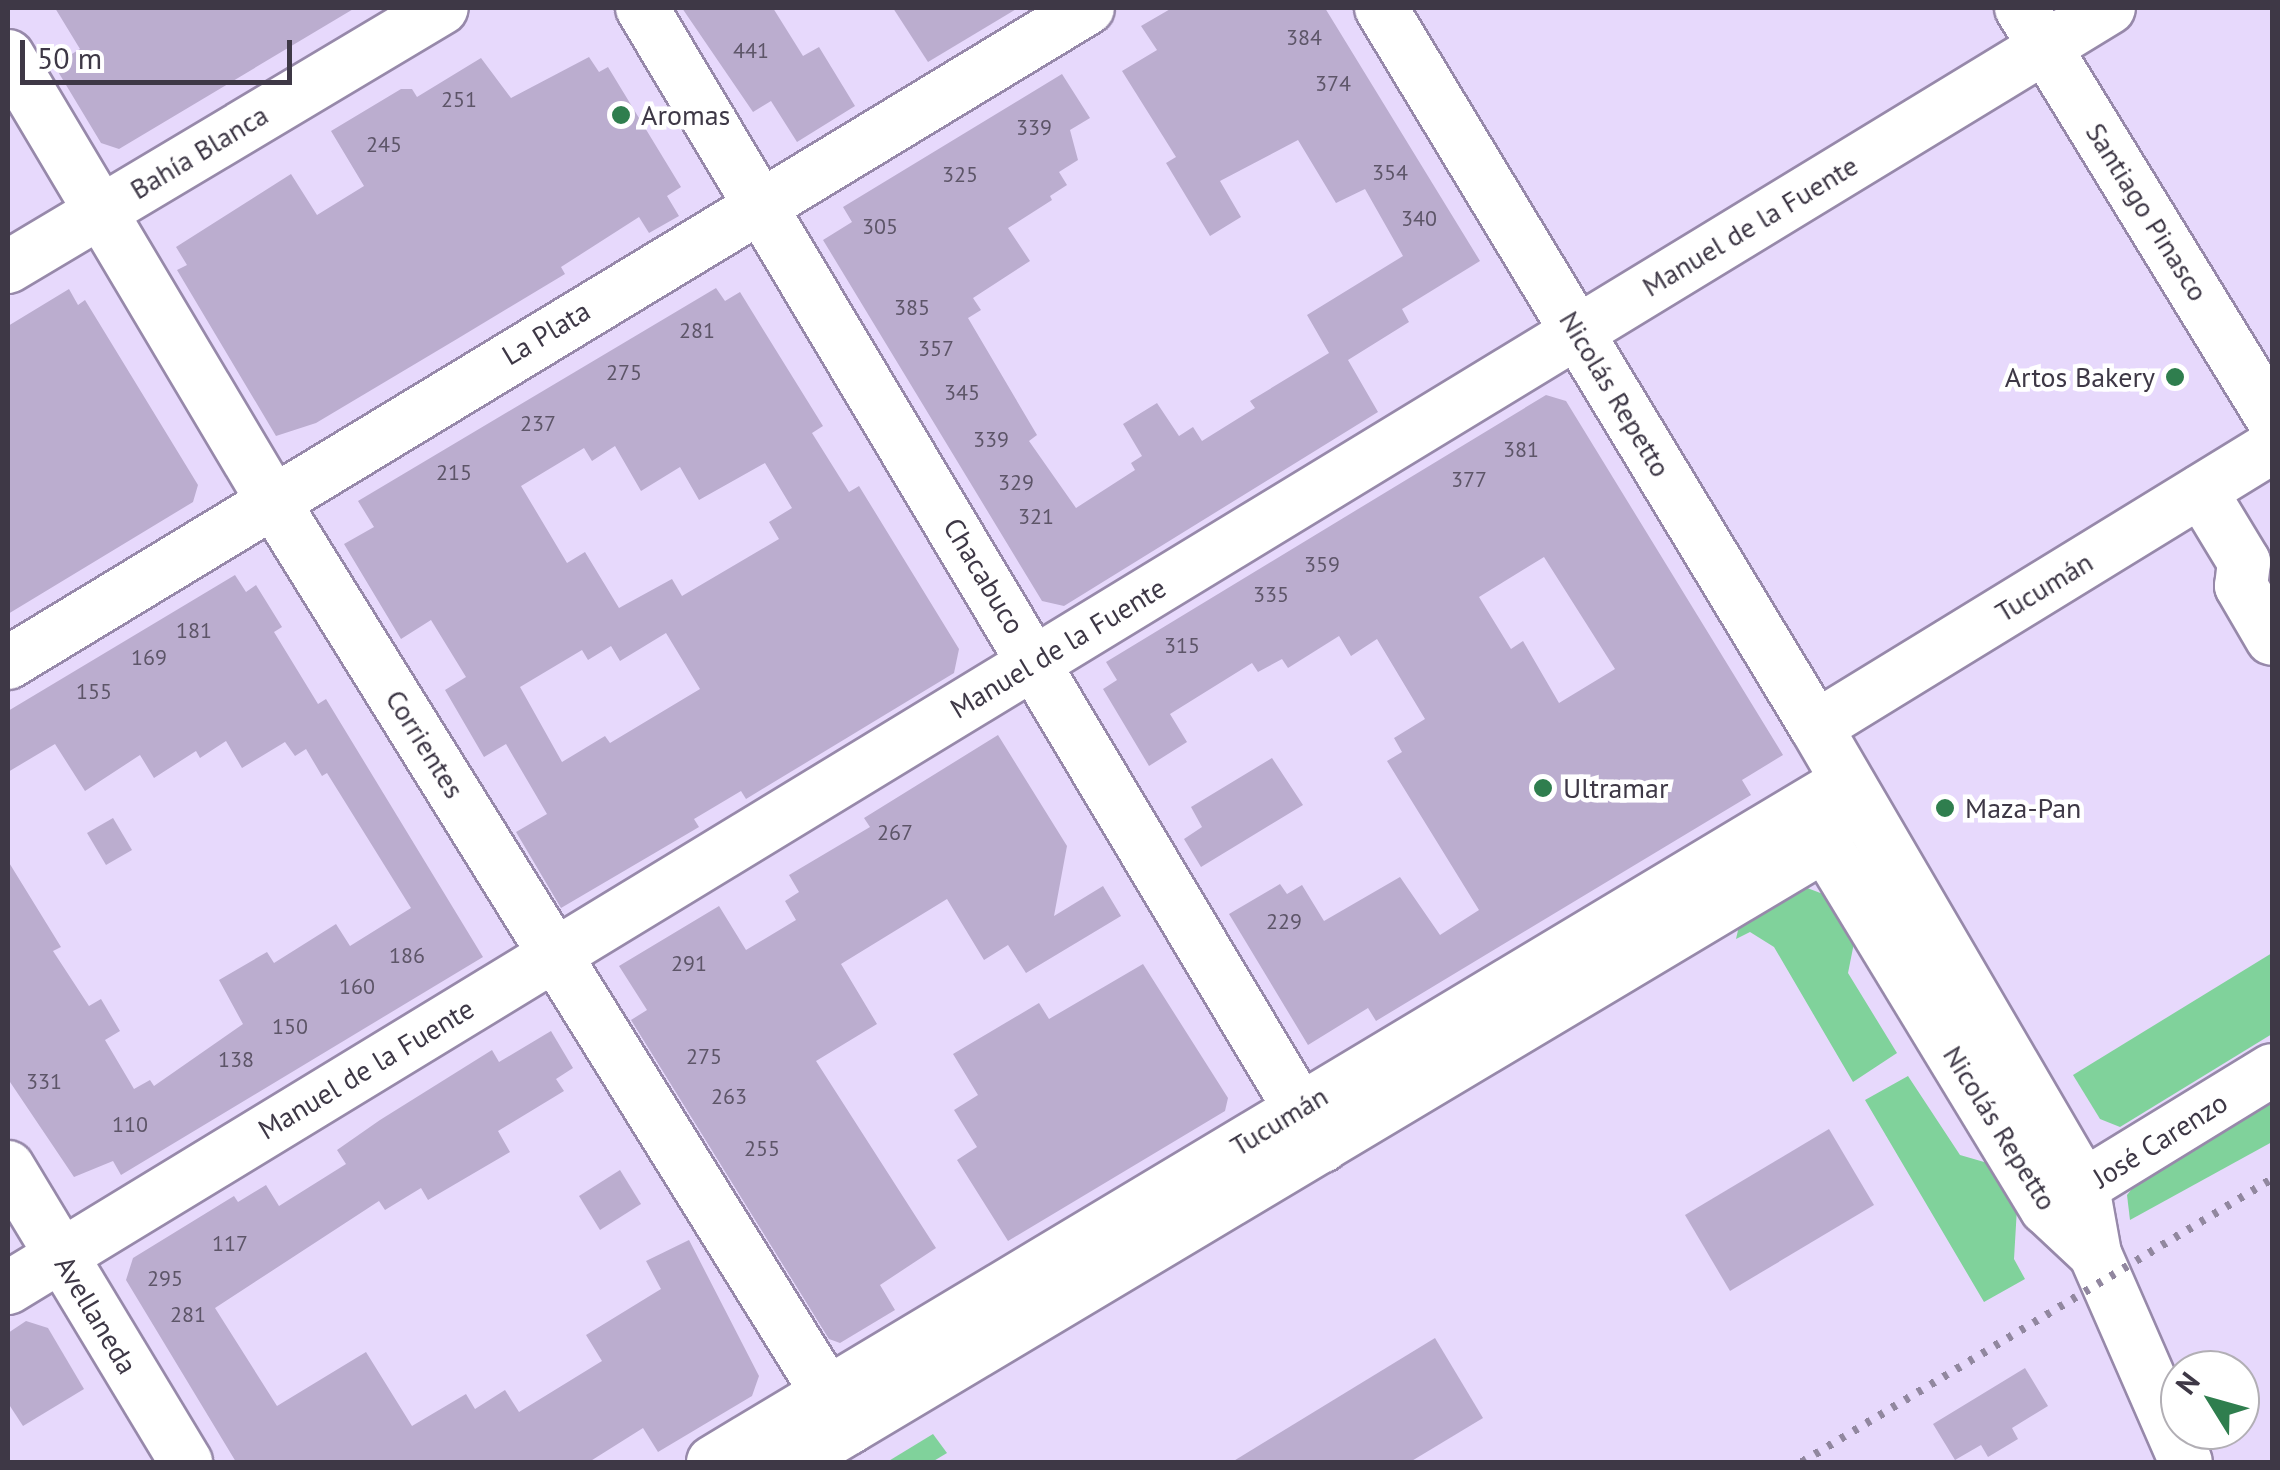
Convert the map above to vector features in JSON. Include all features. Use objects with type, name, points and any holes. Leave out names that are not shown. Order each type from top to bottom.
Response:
[{"type":"street","name":"Bahía Blanca","points":[[8,267],[442,8]]},
{"type":"street","name":"Chacabuco","points":[[642,8],[1311,1127]]},
{"type":"street","name":"La Plata","points":[[8,664],[271,498],[1088,8]]},
{"type":"street","name":"Nicolás Repetto","points":[[1381,8],[1816,726],[2095,1254],[2144,1356],[2186,1462]]},
{"type":"street","name":"Manuel de la Fuente","points":[[8,1288],[1577,330],[2033,27],[2109,8]]},
{"type":"street","name":"Santiago Pinasco","points":[[2033,27],[2272,417]]},
{"type":"street","name":"Corrientes","points":[[8,56],[271,498],[839,1410]]},
{"type":"street","name":"Tucumán","points":[[1816,726],[2272,448]]},
{"type":"street","points":[[2202,491],[2244,562],[2240,586],[2272,639]]},
{"type":"street","name":"Tucumán","points":[[713,1462],[839,1410],[1311,1127],[1846,782]]},
{"type":"street","points":[[1825,845],[1846,782]]},
{"type":"street","name":"Nicolás Repetto","points":[[1825,845],[2065,1198]]},
{"type":"street","name":"Tucumán","points":[[1311,1127],[1825,845]]},
{"type":"street","name":"José Carenzo","points":[[2065,1198],[2272,1070]]},
{"type":"street","name":"Avellaneda","points":[[8,1167],[186,1462]]},
{"type":"street","name":"Nicolás Repetto","points":[[2144,1356],[2160,1376]]},
{"type":"street","name":"Tucumán","points":[[792,1462],[839,1410]]},
{"type":"green space","points":[[1802,886],[1823,894],[1854,943],[1848,973],[1897,1053],[1853,1082],[1774,947],[1750,932],[1736,939],[1741,917]]},
{"type":"green space","points":[[2272,953],[2272,1034],[2120,1127],[2100,1119],[2073,1075]]},
{"type":"green space","points":[[1908,1076],[1960,1155],[1991,1164],[2017,1208],[2014,1259],[2025,1279],[1984,1302],[1865,1100]]},
{"type":"green space","points":[[2272,1098],[2272,1142],[2130,1220],[2127,1195],[2138,1181]]},
{"type":"green space","points":[[933,1434],[947,1453],[932,1462],[887,1462]]},
{"type":"building","points":[[55,8],[355,8],[119,149],[101,143],[54,65],[80,49]]},
{"type":"building","points":[[682,8],[773,8],[803,56],[819,47],[855,106],[797,142],[771,101],[753,112]]},
{"type":"building","points":[[893,8],[1018,8],[928,62]]},
{"type":"building","points":[[1172,8],[1325,8],[1480,261],[1402,309],[1409,322],[1348,360],[1378,412],[1064,606],[1042,601],[823,240],[852,222],[843,207],[1062,74],[1090,118],[1070,130],[1078,160],[1059,172],[1067,185],[1050,196],[1052,200],[1008,228],[1030,261],[973,298],[981,310],[968,318],[1037,435],[1029,441],[1076,508],[1135,470],[1131,463],[1142,456],[1123,424],[1157,403],[1179,436],[1193,427],[1202,441],[1255,408],[1250,401],[1329,353],[1307,315],[1403,256],[1365,189],[1336,203],[1298,140],[1220,181],[1241,217],[1210,236],[1166,163],[1176,157],[1122,71],[1157,50],[1141,26]]},
{"type":"building","points":[[589,57],[599,72],[608,67],[681,187],[667,196],[679,216],[649,233],[639,217],[561,267],[565,274],[316,423],[276,436],[177,270],[187,265],[176,247],[291,174],[317,215],[364,186],[331,131],[401,89],[412,89],[417,97],[481,58],[511,98]]},
{"type":"building","points":[[716,288],[725,301],[740,292],[823,426],[812,433],[849,492],[859,486],[959,649],[954,673],[746,799],[741,791],[694,819],[699,827],[561,908],[516,832],[547,814],[506,744],[484,757],[445,690],[466,677],[431,620],[401,639],[344,544],[374,527],[358,501]],"holes":[[[615,446],[641,491],[680,467],[699,500],[765,463],[792,508],[769,522],[779,539],[682,596],[672,579],[619,608],[585,552],[567,563],[521,486],[584,448],[592,461]],[[666,633],[700,689],[610,743],[605,736],[562,762],[520,687],[582,650],[588,660],[611,646],[620,661]]]},
{"type":"building","points":[[69,289],[78,305],[85,300],[198,485],[193,502],[8,614],[8,326]]},
{"type":"building","points":[[1546,395],[1566,401],[1783,755],[1742,780],[1751,795],[1376,1021],[1368,1008],[1308,1045],[1229,914],[1280,884],[1287,894],[1302,885],[1324,921],[1400,877],[1440,935],[1479,910],[1387,761],[1402,752],[1394,738],[1425,719],[1377,639],[1351,656],[1339,636],[1288,668],[1282,659],[1258,672],[1252,663],[1170,714],[1187,742],[1149,766],[1103,689],[1117,680],[1106,662]],"holes":[[[1544,557],[1615,669],[1559,703],[1523,641],[1511,649],[1479,597]]]},
{"type":"building","points":[[235,575],[246,592],[256,585],[282,627],[274,632],[318,704],[326,699],[483,957],[121,1175],[113,1161],[74,1177],[8,1079],[8,861],[61,947],[53,951],[89,1006],[101,999],[120,1031],[105,1040],[134,1089],[150,1080],[154,1086],[243,1024],[219,980],[267,952],[274,963],[336,924],[350,946],[411,908],[327,773],[322,776],[306,749],[295,756],[285,742],[242,768],[226,741],[200,758],[196,751],[154,778],[140,755],[85,791],[55,744],[8,772],[8,711]]},
{"type":"building","points":[[998,735],[1067,846],[1054,916],[1103,886],[1121,916],[1026,973],[1008,945],[984,960],[947,899],[841,964],[877,1024],[816,1061],[936,1248],[880,1285],[895,1310],[840,1343],[829,1339],[631,1020],[647,1010],[619,966],[719,906],[746,950],[796,920],[785,901],[799,892],[789,875],[870,827],[864,818]]},
{"type":"building","points":[[1272,758],[1303,805],[1201,867],[1184,839],[1202,827],[1191,807]]},
{"type":"building","points":[[113,818],[132,850],[106,865],[87,833]]},
{"type":"building","points":[[1143,964],[1228,1098],[1225,1111],[1008,1241],[957,1160],[977,1147],[954,1110],[978,1095],[953,1054],[1039,1003],[1049,1019]]},
{"type":"building","points":[[551,1031],[573,1068],[556,1079],[564,1091],[498,1131],[510,1152],[428,1200],[421,1188],[385,1210],[379,1201],[215,1308],[277,1406],[366,1352],[412,1426],[466,1394],[475,1409],[505,1390],[519,1412],[602,1361],[586,1335],[661,1289],[646,1261],[689,1240],[759,1376],[752,1396],[658,1452],[643,1428],[589,1462],[236,1462],[126,1280],[133,1258],[234,1196],[238,1202],[266,1185],[279,1206],[346,1164],[337,1150],[380,1120],[492,1050],[499,1062]]},
{"type":"building","points":[[1829,1129],[1874,1205],[1730,1291],[1685,1215]]},
{"type":"building","points":[[620,1170],[641,1204],[600,1230],[579,1196]]},
{"type":"building","points":[[26,1321],[48,1328],[84,1389],[23,1426],[8,1403],[8,1333]]},
{"type":"building","points":[[1435,1338],[1483,1418],[1410,1462],[1232,1462]]},
{"type":"building","points":[[2025,1368],[2048,1406],[2012,1428],[2018,1439],[1988,1457],[1981,1445],[1955,1460],[1933,1424]]},
{"type":"railway","points":[[1802,1462],[2272,1179]]},
{"type":"place","name":"Aromas","points":[[621,115]]},
{"type":"place","name":"Artos Bakery","points":[[2175,377]]},
{"type":"place","name":"Ultramar","points":[[1543,788]]},
{"type":"place","name":"Maza-Pan","points":[[1945,808]]}]
